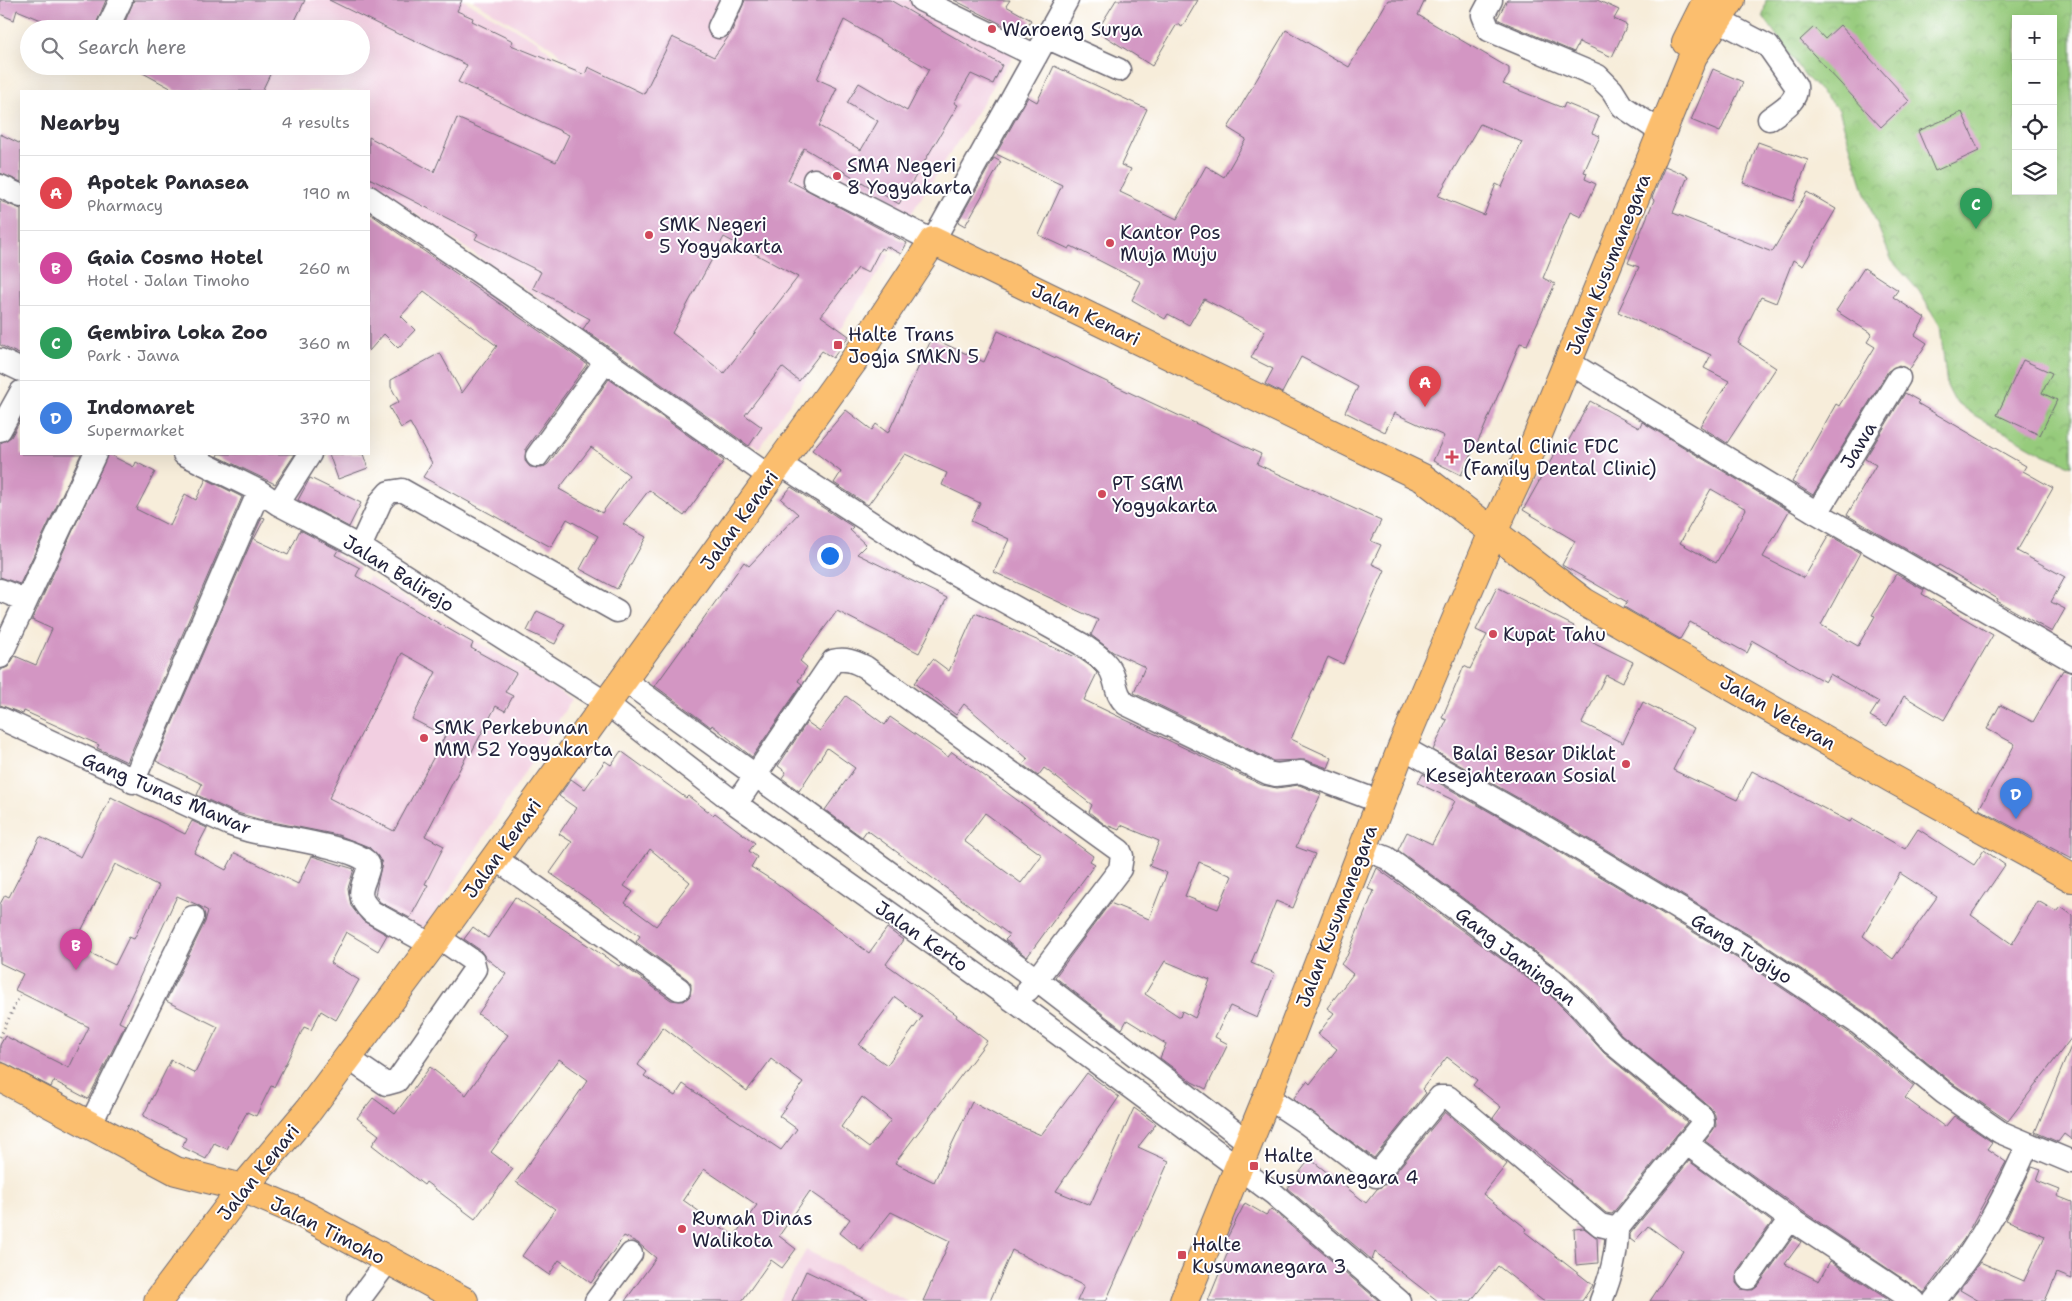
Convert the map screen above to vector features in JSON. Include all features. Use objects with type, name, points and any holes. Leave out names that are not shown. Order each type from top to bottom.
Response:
[{"type":"main road","name":"Jalan Kusumanegara","points":[[1493,532],[1525,437],[1684,45],[1719,7]]},
{"type":"main road","name":"Jalan Kusumanegara","points":[[1184,1301],[1267,1096],[1402,747],[1493,532],[1536,442],[1694,56],[1719,7]]},
{"type":"main road","name":"Jalan Kenari","points":[[158,1301],[243,1188],[308,1111],[435,941],[857,356],[933,241],[1423,478],[1493,532]]},
{"type":"main road","points":[[906,283],[934,267],[948,263],[984,265]]},
{"type":"main road","name":"Jalan Veteran","points":[[1493,532],[1584,602],[1893,779],[2072,878]]},
{"type":"main road","name":"Jalan Timoho","points":[[0,1077],[176,1171],[243,1188],[301,1213],[464,1301]]},
{"type":"street","points":[[111,20],[121,0]]},
{"type":"street","points":[[718,27],[732,0]]},
{"type":"street","points":[[921,0],[1041,47],[1119,70]]},
{"type":"street","points":[[814,180],[933,241],[1067,0]]},
{"type":"street","points":[[1491,0],[1483,15],[1488,30],[1598,76],[1612,90],[1622,106],[1652,126]]},
{"type":"street","points":[[1719,7],[1768,46],[1796,86],[1797,93],[1794,100],[1769,119]]},
{"type":"street","points":[[0,186],[20,196]]},
{"type":"street","points":[[370,198],[606,361],[775,470],[920,555],[1081,644],[1105,662],[1111,672],[1119,698],[1126,704],[1268,773],[1276,775],[1301,772],[1380,802]]},
{"type":"street","points":[[0,360],[20,370]]},
{"type":"street","points":[[536,456],[606,361]]},
{"type":"street","points":[[1568,362],[1817,513],[2072,660]]},
{"type":"street","name":"Jawa","points":[[1817,513],[1898,378]]},
{"type":"street","points":[[0,430],[20,394]]},
{"type":"street","points":[[0,657],[25,600],[96,455]]},
{"type":"street","name":"Jalan Balirejo","points":[[186,455],[259,491],[278,504],[360,547],[606,703]]},
{"type":"street","points":[[278,504],[309,455]]},
{"type":"street","points":[[360,547],[381,501],[388,492],[402,490],[617,611]]},
{"type":"street","points":[[133,782],[259,491]]},
{"type":"street","points":[[0,590],[25,600]]},
{"type":"street","points":[[736,804],[833,661],[841,659],[854,661],[1120,851],[1122,856],[1120,869],[1018,1004]]},
{"type":"street","name":"Jalan Kerto","points":[[624,680],[1036,979],[1248,1142]]},
{"type":"street","name":"Jalan Kerto","points":[[606,703],[736,804],[1018,1004],[1274,1194],[1399,1301]]},
{"type":"street","name":"Gang Tunas Mawar","points":[[0,718],[133,782],[229,824],[252,832],[321,844],[368,861],[368,868],[360,890],[365,906],[372,912],[435,941]]},
{"type":"street","name":"Gang Tugiyo","points":[[1402,747],[1543,827],[1752,952],[1858,1023],[1977,1117],[2000,1132],[2072,1162]]},
{"type":"street","name":"Gang Jamingan","points":[[1362,848],[1387,858],[1556,984],[1581,1007],[1612,1043],[1703,1119],[1703,1123],[1686,1144]]},
{"type":"street","points":[[495,858],[679,989]]},
{"type":"street","points":[[90,1125],[192,917]]},
{"type":"street","points":[[348,1058],[386,1084],[397,1081],[475,969],[474,961],[435,941]]},
{"type":"street","points":[[1267,1096],[1376,1176],[1440,1097],[1448,1097],[1600,1225],[1617,1229]]},
{"type":"street","points":[[1601,1301],[1612,1272],[1617,1250],[1617,1229],[1686,1144],[1790,1219],[1914,1301]]},
{"type":"street","points":[[1934,1301],[1973,1251],[2013,1179],[2028,1144]]},
{"type":"street","points":[[1748,1278],[1790,1219]]},
{"type":"street","points":[[596,1301],[632,1254]]},
{"type":"street","points":[[358,1301],[388,1261]]},
{"type":"path","points":[[0,1037],[21,993]]},
{"type":"shaded area","name":"SMK Negeri 5 Yogyakarta","points":[[274,0],[463,0],[537,41],[578,76],[586,101],[890,255],[759,448],[419,216],[370,189],[370,90],[231,90],[239,75],[370,75],[370,20],[265,20]]},
{"type":"shaded area","name":"SMA Negeri 8 Yogyakarta","points":[[472,0],[915,0],[1018,48],[887,251],[590,101],[579,74],[553,48]]},
{"type":"shaded area","name":"SMK Perkebunan MM 52 Yogyakarta","points":[[368,576],[572,699],[420,937],[373,912],[394,869],[342,841],[295,820],[286,778]]},
{"type":"shaded area","points":[[806,1250],[908,1301],[779,1301]]},
{"type":"green space","points":[[1766,0],[2072,0],[2072,466],[2043,454],[1974,415],[1954,400],[1947,386],[1940,326],[1919,291],[1892,261],[1866,197],[1839,110],[1806,77],[1763,16]]},
{"type":"building","points":[[0,0],[106,0],[98,20],[41,20],[17,10],[14,20],[0,14]]},
{"type":"building","points":[[134,0],[305,0],[295,20],[126,20]]},
{"type":"building","name":"SMK Negeri 5 Yogyakarta","points":[[329,0],[462,0],[457,11],[473,18],[472,21],[513,41],[511,45],[585,75],[588,67],[644,94],[672,37],[714,57],[731,33],[745,0],[890,0],[1002,65],[993,84],[971,74],[954,103],[958,105],[899,204],[804,148],[788,180],[907,243],[901,254],[886,246],[884,250],[881,248],[868,273],[858,268],[821,316],[849,336],[833,358],[822,351],[799,381],[782,367],[745,415],[762,427],[749,446],[583,329],[590,319],[533,288],[541,272],[475,239],[478,234],[370,179],[370,138],[434,172],[457,118],[556,162],[569,135],[458,82],[467,65]],"holes":[[[844,20],[929,69],[907,111],[859,83],[847,103],[878,121],[861,150],[819,126],[837,88],[817,79]],[[724,237],[798,277],[724,373],[672,333]]]},
{"type":"building","points":[[954,0],[1010,0],[1006,6],[1031,20],[1023,35]]},
{"type":"building","points":[[1116,0],[1198,0],[1182,27],[1177,24],[1152,66],[1097,31]]},
{"type":"building","points":[[1388,0],[1425,0],[1418,15],[1509,68],[1509,75],[1503,84],[1563,108],[1565,103],[1599,117],[1592,133],[1600,136],[1584,172],[1587,173],[1585,179],[1596,184],[1581,217],[1570,212],[1543,278],[1555,284],[1527,345],[1520,343],[1482,433],[1461,475],[1433,461],[1444,436],[1394,413],[1385,432],[1345,412],[1358,387],[1301,357],[1282,393],[1265,384],[1273,369],[1251,358],[1265,331],[1204,299],[1189,325],[1168,314],[1165,319],[1132,300],[1141,282],[1071,246],[1069,249],[1039,235],[1062,185],[996,154],[1028,97],[1037,102],[1054,66],[1147,109],[1121,165],[1131,169],[1120,192],[1177,219],[1206,166],[1224,177],[1246,139],[1228,128],[1286,30],[1349,67]],"holes":[[[1480,124],[1522,142],[1502,187],[1496,184],[1484,215],[1438,196]]]},
{"type":"building","points":[[1507,0],[1597,0],[1619,10],[1614,19],[1627,25],[1612,57],[1579,42],[1574,52],[1499,20],[1498,17]]},
{"type":"building","points":[[1840,25],[1909,101],[1881,127],[1800,40],[1814,27],[1825,39]]},
{"type":"building","points":[[1713,69],[1743,82],[1720,132],[1691,120]]},
{"type":"building","points":[[147,75],[270,75],[262,90],[174,90]]},
{"type":"building","points":[[1962,112],[1979,151],[1935,171],[1918,131]]},
{"type":"building","points":[[0,134],[20,144],[20,182],[0,173]]},
{"type":"building","points":[[1758,142],[1808,160],[1793,201],[1743,183]]},
{"type":"building","points":[[994,158],[1001,162],[965,226],[958,222]]},
{"type":"building","points":[[1665,166],[1688,176],[1673,213],[1772,252],[1807,192],[1836,209],[1803,266],[1793,260],[1776,303],[1761,297],[1738,343],[1776,368],[1727,443],[1700,426],[1729,381],[1704,368],[1711,355],[1618,312],[1639,267],[1628,263],[1654,200],[1652,198]]},
{"type":"building","points":[[0,201],[20,209],[20,355],[0,345]]},
{"type":"building","points":[[370,214],[587,364],[526,448],[525,461],[530,467],[542,468],[548,464],[609,379],[724,461],[684,516],[649,490],[623,524],[646,537],[617,589],[580,569],[598,536],[567,519],[551,547],[423,477],[432,463],[410,423],[401,428],[389,407],[399,402],[391,387],[391,380],[440,353],[462,393],[497,346],[424,291],[401,316],[415,330],[398,348],[384,334],[370,350]],"holes":[[[591,447],[629,475],[602,513],[559,489]]]},
{"type":"building","points":[[1864,268],[1898,290],[1893,297],[1925,318],[1915,335],[1927,343],[1909,370],[1899,365],[1888,371],[1813,495],[1792,482],[1836,404],[1839,406],[1875,347],[1867,342],[1872,334],[1836,311]]},
{"type":"building","points":[[998,331],[1261,454],[1257,464],[1381,521],[1371,541],[1381,545],[1372,564],[1385,570],[1343,664],[1328,657],[1291,739],[1332,758],[1328,768],[1305,760],[1273,761],[1134,693],[1145,667],[1113,652],[1091,635],[1098,620],[994,572],[1009,539],[971,521],[980,503],[942,485],[947,473],[905,454],[868,505],[834,483],[841,472],[812,450],[846,410],[872,430],[876,424],[888,433],[932,338],[984,362]]},
{"type":"building","points":[[2023,360],[2052,373],[2042,393],[2057,400],[2040,435],[1997,415]]},
{"type":"building","points":[[1905,393],[1919,401],[1917,403],[2026,466],[2023,471],[2053,488],[2017,551],[2065,577],[2051,602],[2065,609],[2052,632],[1939,565],[1937,567],[1847,515],[1876,465],[1865,459]]},
{"type":"building","points":[[1590,401],[1639,428],[1642,422],[1789,511],[1763,557],[1804,578],[1829,535],[1860,553],[1821,625],[1858,646],[1875,616],[1872,615],[1896,574],[1924,590],[1922,594],[1993,635],[1944,720],[1904,696],[1887,726],[1870,716],[1879,702],[1830,674],[1825,682],[1753,641],[1747,653],[1690,622],[1680,639],[1624,607],[1627,602],[1562,565],[1575,541],[1523,510],[1559,446],[1564,449]],"holes":[[[1711,489],[1746,509],[1716,563],[1680,543]]]},
{"type":"building","points":[[20,421],[20,455],[81,455],[20,584],[0,577],[0,443],[11,437]]},
{"type":"building","points":[[108,455],[134,467],[136,462],[155,472],[136,509],[170,526],[185,494],[196,500],[206,479],[242,497],[127,762],[97,748],[99,745],[24,711],[23,714],[0,705],[0,670],[8,667],[15,656],[36,665],[52,629],[32,620]]},
{"type":"building","points":[[218,455],[294,455],[275,484]]},
{"type":"building","points":[[329,455],[363,455],[368,468],[338,479]]},
{"type":"building","points":[[310,478],[361,503],[349,527],[298,500]]},
{"type":"building","points":[[791,487],[853,527],[850,530],[866,545],[857,554],[947,598],[919,653],[837,611],[800,661],[807,667],[798,681],[802,684],[752,757],[712,725],[711,727],[655,686],[744,562],[749,566],[798,514],[781,499]]},
{"type":"building","points":[[262,517],[265,518],[254,539],[288,555],[300,530],[338,550],[335,555],[360,568],[356,576],[473,643],[471,648],[516,673],[505,692],[513,696],[505,711],[496,706],[470,755],[468,753],[425,836],[444,846],[425,884],[428,885],[410,918],[380,902],[375,895],[382,862],[369,847],[338,835],[258,819],[234,812],[197,795],[202,784],[156,761]],"holes":[[[402,653],[436,672],[412,719],[445,736],[394,831],[329,798]]]},
{"type":"building","points":[[1497,587],[1574,626],[1571,631],[1633,662],[1622,683],[1606,675],[1582,723],[1623,743],[1643,702],[1694,728],[1673,770],[1737,800],[1752,771],[1850,822],[1852,819],[1905,849],[1918,829],[1974,865],[1984,850],[2005,865],[1971,915],[2012,944],[2038,901],[2057,912],[2061,907],[2072,915],[2072,1037],[2008,1121],[1952,1083],[1865,1012],[1759,941],[1550,816],[1433,750],[1447,720],[1442,718],[1464,666],[1470,669],[1487,635],[1476,630]],"holes":[[[1900,873],[1937,897],[1893,959],[1863,936]]]},
{"type":"building","points":[[537,611],[565,624],[555,644],[527,631]]},
{"type":"building","points":[[975,613],[1080,659],[1090,666],[1097,673],[1084,700],[1262,785],[1277,788],[1299,785],[1321,794],[1296,847],[1315,854],[1293,908],[1276,901],[1251,963],[1275,973],[1257,1018],[1230,1006],[1215,1037],[1228,1044],[1206,1089],[1192,1082],[1160,1058],[1166,1044],[1127,1020],[1122,1029],[1055,977],[1110,903],[1149,919],[1167,873],[1149,866],[1159,841],[1121,825],[1119,830],[1104,824],[1089,812],[1092,805],[1044,768],[1038,776],[1023,765],[1028,759],[964,704],[956,715],[914,683],[933,659],[949,671]],"holes":[[[1199,862],[1232,876],[1218,909],[1185,896]],[[1165,961],[1210,980],[1195,1018],[1182,1011],[1180,1017],[1145,994]]]},
{"type":"building","points":[[2063,670],[2072,673],[2072,859],[1979,809],[2015,744],[1987,729],[2000,705],[2033,722]]},
{"type":"building","points":[[846,696],[885,725],[890,717],[948,757],[952,752],[1093,856],[1090,861],[1095,864],[1027,957],[1005,940],[1010,935],[867,830],[862,837],[825,810],[855,768],[827,748],[799,791],[782,778],[786,772],[778,766],[807,722],[820,731]],"holes":[[[985,813],[1042,855],[1021,883],[964,841]]]},
{"type":"building","points":[[621,751],[686,798],[688,796],[713,815],[715,813],[755,843],[749,851],[757,857],[751,867],[775,882],[869,953],[887,928],[903,940],[886,964],[957,1015],[956,1017],[987,1041],[895,1163],[934,1182],[972,1102],[1003,1119],[1041,1135],[1087,1073],[1119,1097],[1056,1191],[1090,1205],[1134,1108],[1156,1124],[1138,1147],[1169,1161],[1106,1301],[1077,1301],[1084,1286],[1012,1250],[990,1301],[923,1301],[950,1241],[891,1212],[861,1250],[840,1233],[850,1219],[810,1191],[779,1236],[796,1249],[782,1268],[771,1260],[742,1301],[625,1301],[656,1258],[638,1243],[624,1236],[591,1283],[559,1260],[549,1275],[522,1256],[555,1209],[516,1182],[588,1080],[559,1059],[491,1152],[513,1169],[475,1219],[426,1182],[424,1185],[372,1145],[379,1135],[357,1118],[373,1098],[395,1114],[430,1067],[466,1095],[508,1035],[478,1014],[506,974],[486,958],[480,950],[464,939],[473,927],[488,938],[515,897],[619,966],[621,964],[671,1000],[684,1001],[690,996],[691,984],[687,979],[636,942],[640,936],[550,873],[572,842],[559,834],[576,808],[559,796],[571,779],[585,789],[605,761],[611,765]],"holes":[[[650,849],[690,882],[656,926],[625,903],[633,892],[624,886]],[[895,997],[922,1017],[887,1065],[859,1045]],[[663,1027],[747,1091],[771,1059],[803,1083],[779,1116],[797,1129],[781,1150],[683,1084],[675,1096],[644,1076],[647,1072],[638,1065]],[[862,1097],[891,1120],[869,1148],[841,1127]],[[704,1169],[757,1205],[734,1236],[683,1200]]]},
{"type":"building","points":[[1423,774],[1536,838],[1745,963],[1850,1034],[1914,1086],[1905,1098],[1945,1127],[1954,1116],[1992,1142],[1987,1149],[2006,1162],[1964,1239],[1924,1293],[1798,1208],[1705,1141],[1716,1126],[1715,1115],[1710,1107],[1621,1034],[1591,998],[1565,974],[1398,850],[1407,832],[1432,844],[1455,801],[1418,783]]},
{"type":"building","points":[[111,797],[185,834],[192,821],[207,828],[194,853],[226,870],[235,853],[298,884],[312,856],[354,869],[348,888],[351,906],[363,921],[387,935],[378,951],[346,932],[330,963],[359,980],[336,1020],[321,1011],[311,1030],[304,1027],[274,1087],[271,1086],[256,1116],[247,1112],[227,1149],[214,1143],[206,1159],[182,1147],[186,1138],[143,1116],[171,1060],[195,1073],[218,1027],[166,1001],[205,922],[208,911],[198,905],[177,896],[119,1022],[125,1025],[88,1099],[54,1081],[51,1087],[0,1061],[0,1045],[5,1036],[69,1068],[89,1027],[15,990],[23,974],[0,963],[0,904],[5,895],[9,897],[40,837],[81,857]],"holes":[[[115,864],[159,886],[134,939],[129,937],[115,965],[74,945]]]},
{"type":"building","points":[[1377,868],[1549,994],[1604,1053],[1687,1122],[1612,1214],[1606,1213],[1570,1183],[1571,1181],[1493,1118],[1501,1107],[1473,1085],[1477,1080],[1447,1057],[1422,1089],[1426,1093],[1374,1158],[1293,1099],[1307,1081],[1310,1084],[1337,1049],[1318,1034],[1334,1013],[1327,1008],[1353,974],[1341,964],[1347,956],[1374,891],[1368,889]]},
{"type":"building","points":[[2072,1044],[2072,1140],[2064,1134],[2058,1142],[2035,1132]]},
{"type":"building","points":[[1445,1112],[1507,1164],[1483,1194],[1527,1229],[1525,1232],[1593,1285],[1582,1301],[1543,1301],[1498,1266],[1471,1301],[1438,1301],[1375,1252],[1372,1260],[1287,1188],[1310,1159],[1366,1203],[1377,1189],[1386,1184]]},
{"type":"building","points":[[1689,1161],[1772,1222],[1737,1271],[1736,1283],[1741,1289],[1753,1290],[1758,1286],[1793,1237],[1801,1242],[1785,1264],[1819,1281],[1830,1261],[1890,1301],[1650,1301],[1683,1251],[1648,1226],[1634,1242],[1630,1239],[1630,1234]]},
{"type":"building","points":[[2032,1167],[2041,1170],[2037,1181],[2060,1190],[2057,1196],[2072,1202],[2072,1279],[2057,1273],[2045,1301],[1979,1301],[1960,1290],[1980,1262],[2024,1281],[2045,1236],[2006,1220]]},
{"type":"building","points":[[1245,1203],[1266,1215],[1271,1209],[1379,1301],[1208,1301],[1232,1242],[1226,1240]]},
{"type":"building","points":[[1584,1228],[1597,1238],[1598,1263],[1576,1265],[1574,1229]]},
{"type":"building","points":[[806,1271],[870,1301],[792,1301]]},
{"type":"place","name":"Waroeng Surya","points":[[992,29]]},
{"type":"place","name":"SMA Negeri 8 Yogyakarta","points":[[837,176]]},
{"type":"place","name":"Gembira Loka Zoo","points":[[1976,229]]},
{"type":"place","name":"SMK Negeri 5 Yogyakarta","points":[[649,235]]},
{"type":"place","name":"Kantor Pos Muja Muju","points":[[1110,243]]},
{"type":"place","name":"Halte Trans Jogja SMKN 5","points":[[838,345]]},
{"type":"place","name":"Apotek Panasea","points":[[1425,407]]},
{"type":"place","name":"Dental Clinic FDC (Family Dental Clinic)","points":[[1452,457]]},
{"type":"place","name":"PT SGM Yogyakarta","points":[[1102,494]]},
{"type":"place","name":"Kupat Tahu","points":[[1493,634]]},
{"type":"place","name":"SMK Perkebunan MM 52 Yogyakarta","points":[[424,738]]},
{"type":"place","name":"Balai Besar Diklat Kesejahteraan Sosial","points":[[1626,764]]},
{"type":"place","name":"Indomaret","points":[[2016,819]]},
{"type":"place","name":"Gaia Cosmo Hotel","points":[[76,970]]},
{"type":"place","name":"Halte Kusumanegara 4","points":[[1254,1166]]},
{"type":"place","name":"Rumah Dinas Walikota","points":[[682,1229]]},
{"type":"place","name":"Halte Kusumanegara 3","points":[[1182,1255]]}]
